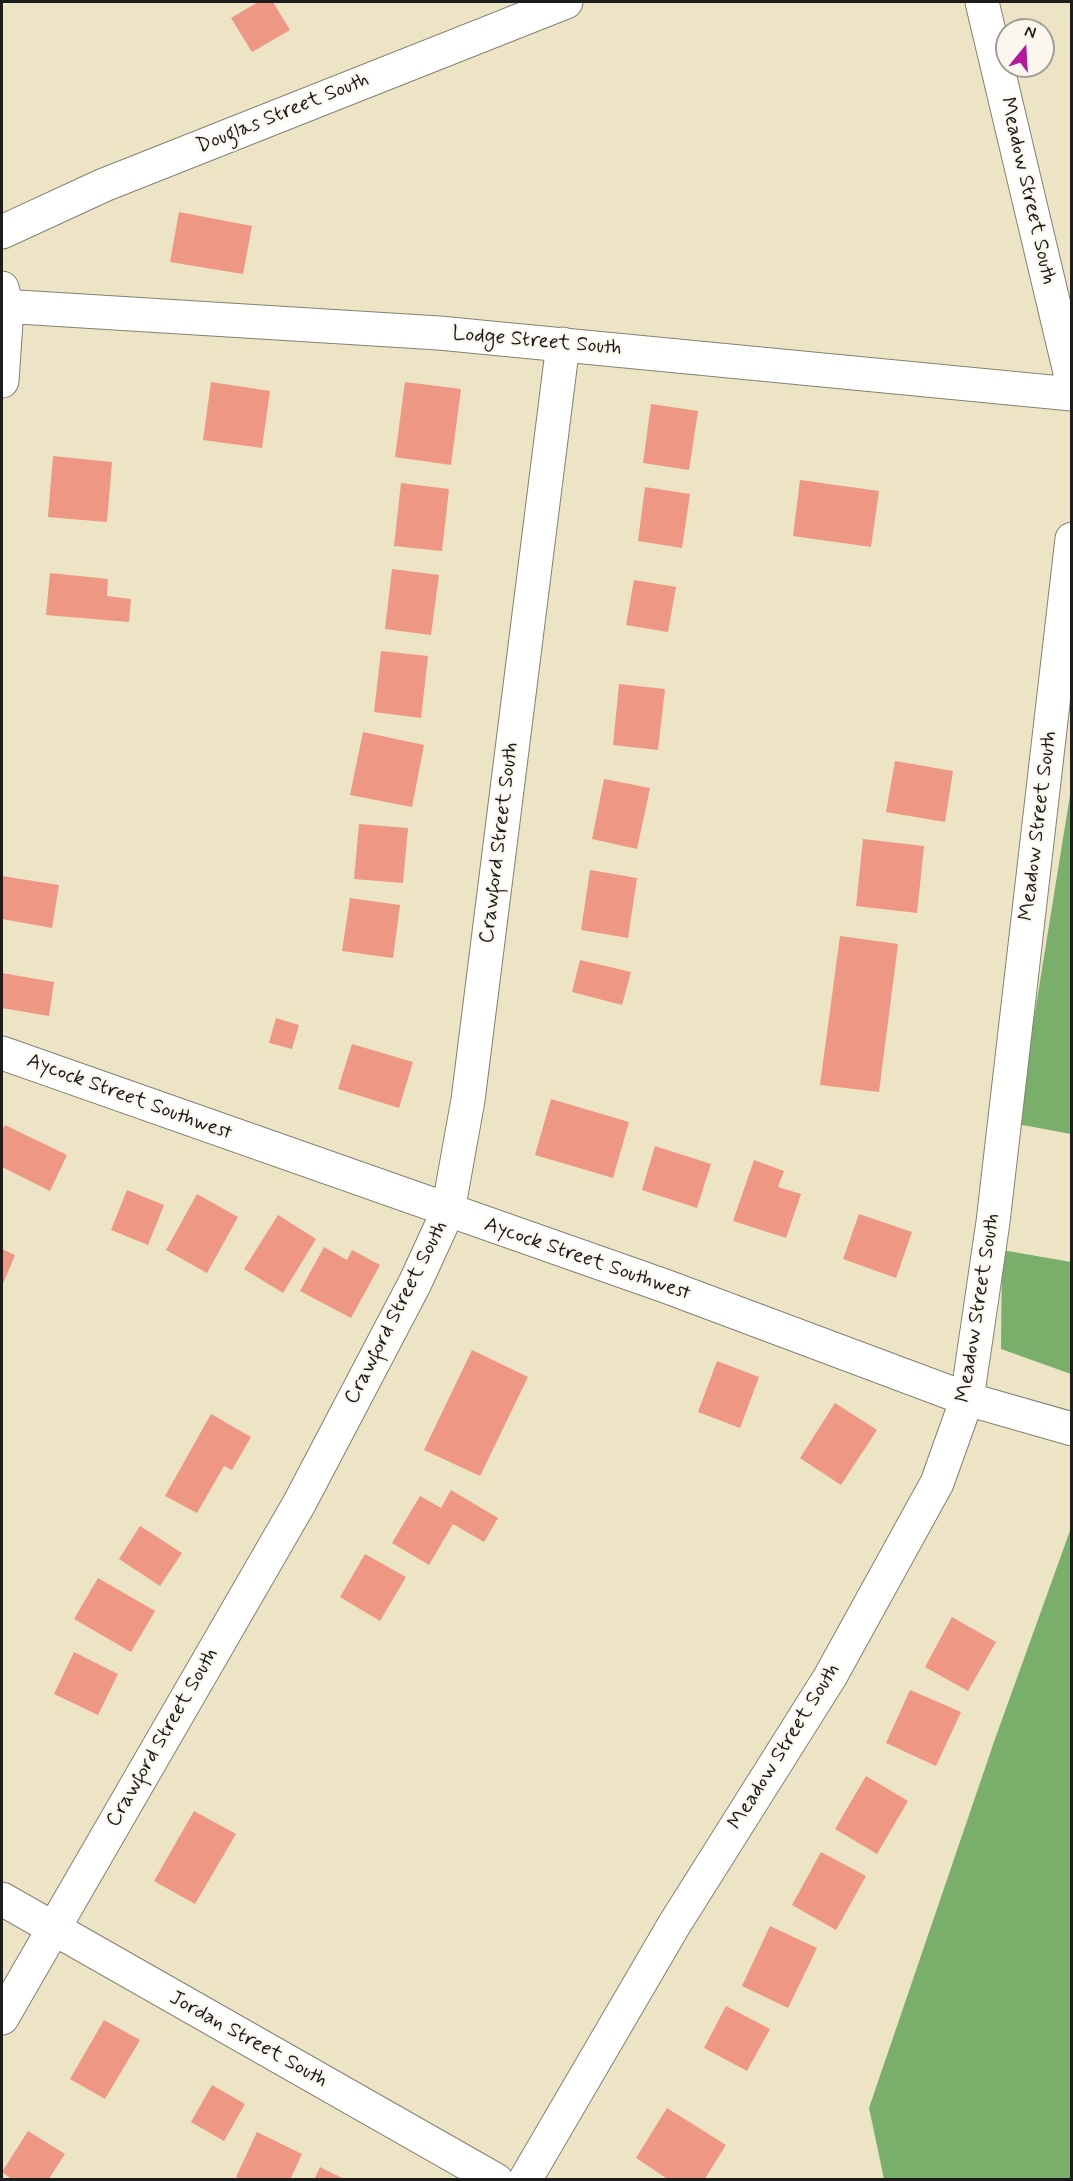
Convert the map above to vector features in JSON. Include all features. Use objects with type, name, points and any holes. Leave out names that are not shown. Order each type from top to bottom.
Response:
[{"type":"street","name":"Douglas Street South","points":[[2,232],[104,185],[566,2]]},
{"type":"street","name":"Meadow Street South","points":[[982,2],[1071,381]]},
{"type":"street","name":"Lodge Street South","points":[[3,300],[439,333],[1071,394]]},
{"type":"street","points":[[2,381],[3,300]]},
{"type":"street","name":"Crawford Street South","points":[[2,2018],[298,1504],[415,1283],[448,1211],[468,1100],[563,344]]},
{"type":"street","name":"Meadow Street South","points":[[525,2180],[674,1925],[830,1677],[937,1483],[967,1399],[993,1222],[1071,539]]},
{"type":"street","name":"Aycock Street Southwest","points":[[2,1053],[665,1286],[967,1399],[1071,1429]]},
{"type":"street","name":"Jordan Street South","points":[[2,1899],[496,2180]]},
{"type":"green space","points":[[1071,789],[1071,1134],[1017,1124]]},
{"type":"green space","points":[[1002,1250],[1071,1262],[1071,1374],[1001,1349]]},
{"type":"green space","points":[[1071,1528],[1071,2179],[884,2179],[869,2108],[995,1739]]},
{"type":"building","points":[[258,2],[273,2],[290,30],[252,52],[231,18]]},
{"type":"building","points":[[179,212],[252,226],[243,274],[170,262]]},
{"type":"building","points":[[211,382],[270,391],[262,448],[203,440]]},
{"type":"building","points":[[405,382],[461,389],[451,465],[395,457]]},
{"type":"building","points":[[651,404],[698,411],[689,470],[643,463]]},
{"type":"building","points":[[53,456],[112,462],[107,522],[48,517]]},
{"type":"building","points":[[800,480],[879,491],[871,547],[793,536]]},
{"type":"building","points":[[401,483],[449,489],[442,551],[394,546]]},
{"type":"building","points":[[645,487],[690,494],[682,548],[638,541]]},
{"type":"building","points":[[392,569],[439,575],[431,635],[385,629]]},
{"type":"building","points":[[50,573],[108,579],[107,596],[131,599],[129,622],[46,615]]},
{"type":"building","points":[[634,580],[676,587],[668,632],[626,625]]},
{"type":"building","points":[[381,651],[428,656],[421,718],[374,712]]},
{"type":"building","points":[[619,684],[665,689],[658,750],[613,745]]},
{"type":"building","points":[[363,732],[424,745],[412,807],[350,795]]},
{"type":"building","points":[[895,761],[953,771],[945,822],[886,812]]},
{"type":"building","points":[[604,779],[650,788],[637,849],[592,839]]},
{"type":"building","points":[[359,824],[408,828],[403,883],[354,879]]},
{"type":"building","points":[[863,839],[924,846],[917,913],[856,906]]},
{"type":"building","points":[[590,870],[637,878],[628,938],[581,930]]},
{"type":"building","points":[[2,876],[59,885],[52,928],[2,919]]},
{"type":"building","points":[[350,898],[400,905],[393,958],[342,951]]},
{"type":"building","points":[[840,936],[898,944],[879,1092],[820,1085]]},
{"type":"building","points":[[580,960],[631,972],[622,1005],[572,992]]},
{"type":"building","points":[[2,973],[54,982],[49,1016],[2,1008]]},
{"type":"building","points":[[276,1018],[299,1025],[292,1049],[269,1043]]},
{"type":"building","points":[[352,1044],[413,1062],[399,1108],[338,1089]]},
{"type":"building","points":[[551,1099],[629,1122],[613,1178],[535,1155]]},
{"type":"building","points":[[5,1125],[67,1155],[50,1191],[2,1167],[2,1132]]},
{"type":"building","points":[[655,1146],[711,1164],[697,1208],[642,1190]]},
{"type":"building","points":[[754,1160],[784,1171],[778,1187],[801,1194],[786,1238],[733,1221]]},
{"type":"building","points":[[127,1190],[164,1205],[148,1245],[111,1230]]},
{"type":"building","points":[[197,1194],[238,1217],[207,1273],[166,1250]]},
{"type":"building","points":[[859,1214],[912,1232],[896,1278],[843,1259]]},
{"type":"building","points":[[278,1215],[316,1239],[283,1293],[244,1269]]},
{"type":"building","points":[[324,1247],[347,1260],[352,1250],[380,1265],[351,1318],[300,1291]]},
{"type":"building","points":[[2,1249],[15,1255],[2,1286]]},
{"type":"building","points":[[472,1350],[528,1377],[480,1476],[424,1450]]},
{"type":"building","points":[[717,1361],[759,1377],[740,1428],[698,1412]]},
{"type":"building","points":[[835,1403],[877,1430],[841,1485],[800,1458]]},
{"type":"building","points":[[211,1414],[251,1437],[232,1470],[224,1466],[197,1513],[165,1496]]},
{"type":"building","points":[[451,1490],[498,1518],[484,1542],[453,1524],[429,1565],[392,1543],[420,1496],[441,1508]]},
{"type":"building","points":[[140,1526],[182,1553],[160,1586],[119,1559]]},
{"type":"building","points":[[365,1554],[406,1577],[380,1621],[340,1597]]},
{"type":"building","points":[[98,1578],[155,1611],[131,1652],[74,1619]]},
{"type":"building","points":[[952,1617],[996,1642],[968,1691],[925,1667]]},
{"type":"building","points":[[74,1652],[118,1674],[98,1715],[54,1694]]},
{"type":"building","points":[[910,1690],[961,1712],[936,1766],[886,1743]]},
{"type":"building","points":[[866,1776],[908,1801],[877,1854],[835,1829]]},
{"type":"building","points":[[194,1811],[236,1834],[195,1904],[154,1881]]},
{"type":"building","points":[[821,1852],[866,1876],[836,1930],[792,1905]]},
{"type":"building","points":[[770,1926],[817,1948],[788,2008],[742,1986]]},
{"type":"building","points":[[726,2006],[770,2029],[747,2071],[704,2048]]},
{"type":"building","points":[[104,2020],[140,2040],[105,2099],[70,2079]]},
{"type":"building","points":[[212,2085],[245,2104],[224,2141],[191,2122]]},
{"type":"building","points":[[667,2108],[726,2145],[704,2180],[669,2180],[636,2158]]},
{"type":"building","points":[[28,2131],[65,2154],[48,2180],[13,2180],[2,2172]]},
{"type":"building","points":[[257,2132],[302,2154],[290,2180],[242,2180],[236,2177]]},
{"type":"building","points":[[320,2167],[346,2180],[314,2180]]}]
